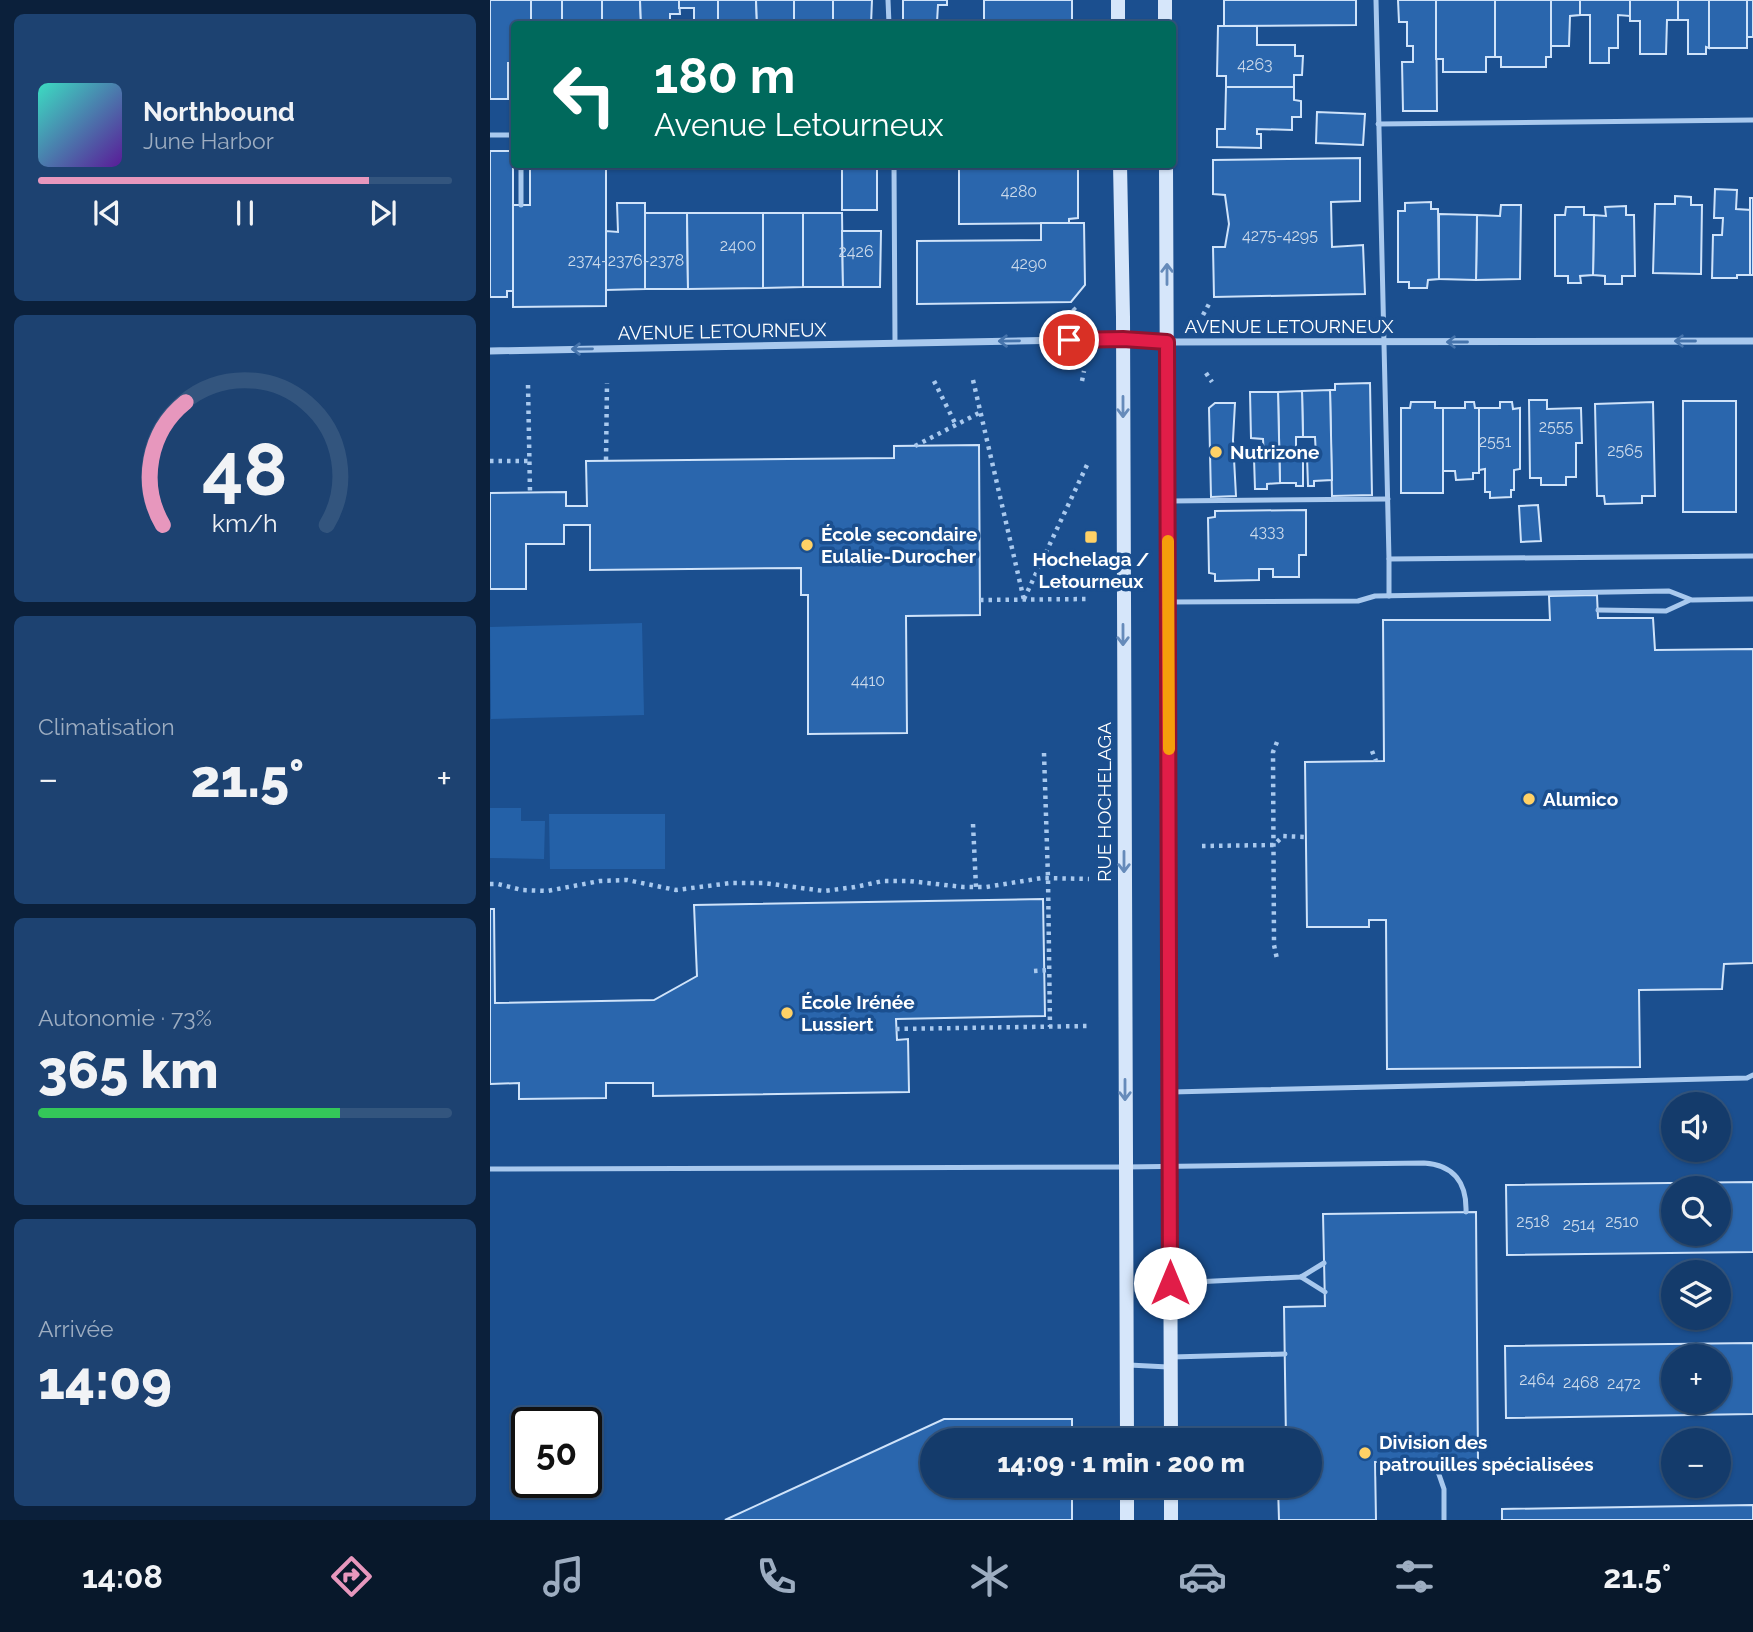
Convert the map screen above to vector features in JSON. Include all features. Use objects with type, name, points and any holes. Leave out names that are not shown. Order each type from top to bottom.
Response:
[{"type":"main road","points":[[1118,0],[1118,21]]},
{"type":"main road","points":[[1165,0],[1165,21]]},
{"type":"main road","name":"RUE HOCHELAGA","points":[[1120,168],[1127,1428]]},
{"type":"main road","points":[[1166,168],[1171,1428]]},
{"type":"main road","points":[[1127,1498],[1127,1520]]},
{"type":"main road","points":[[1171,1498],[1171,1520]]},
{"type":"street","name":"AVENUE LETOURNEUX","points":[[490,351],[1123,339],[1167,342],[1753,341]]},
{"type":"lane","points":[[888,0],[889,21]]},
{"type":"lane","points":[[1376,0],[1390,596]]},
{"type":"lane","points":[[1378,124],[1753,120]]},
{"type":"lane","points":[[490,135],[511,135]]},
{"type":"lane","points":[[521,168],[521,205]]},
{"type":"lane","points":[[894,168],[895,343]]},
{"type":"lane","points":[[1168,501],[1388,499]]},
{"type":"lane","points":[[1389,559],[1753,556]]},
{"type":"lane","points":[[1168,602],[1359,601],[1375,596],[1669,591],[1692,600]]},
{"type":"lane","points":[[1598,610],[1665,611],[1692,600],[1753,599]]},
{"type":"lane","points":[[1170,1092],[1753,1075]]},
{"type":"lane","points":[[490,1169],[1432,1163],[1448,1169],[1461,1181],[1465,1192],[1466,1212]]},
{"type":"lane","points":[[1170,1283],[1301,1277],[1324,1263]]},
{"type":"lane","points":[[1301,1277],[1325,1292]]},
{"type":"lane","points":[[1126,1365],[1284,1354]]},
{"type":"lane","points":[[1435,1463],[1444,1489],[1444,1520]]},
{"type":"path","points":[[1203,315],[1209,304]]},
{"type":"path","points":[[1073,309],[1082,318]]},
{"type":"path","points":[[1082,381],[1084,371]]},
{"type":"path","points":[[1206,373],[1213,382]]},
{"type":"path","points":[[973,380],[1024,600]]},
{"type":"path","points":[[934,381],[956,425]]},
{"type":"path","points":[[606,460],[607,383]]},
{"type":"path","points":[[528,385],[530,492]]},
{"type":"path","points":[[915,446],[981,412]]},
{"type":"path","points":[[490,461],[529,461]]},
{"type":"path","points":[[1024,600],[1087,465]]},
{"type":"path","points":[[980,600],[1088,599]]},
{"type":"path","points":[[1277,742],[1273,752],[1274,945],[1277,959]]},
{"type":"path","points":[[1372,751],[1376,761]]},
{"type":"path","points":[[1044,753],[1050,1027]]},
{"type":"path","points":[[973,824],[976,887]]},
{"type":"path","points":[[1202,846],[1274,845],[1283,836],[1306,837]]},
{"type":"path","points":[[490,884],[547,891],[600,881],[627,880],[676,890],[731,883],[764,883],[824,891],[883,881],[986,887],[1048,878],[1089,879]]},
{"type":"path","points":[[1034,971],[1049,970]]},
{"type":"path","points":[[896,1029],[1089,1026]]},
{"type":"shaded area","points":[[642,623],[644,715],[491,719],[490,627]]},
{"type":"shaded area","points":[[490,808],[521,808],[521,821],[545,821],[544,859],[490,858]]},
{"type":"shaded area","points":[[549,814],[665,814],[665,869],[550,869]]},
{"type":"building","points":[[490,0],[531,0],[531,21],[511,21],[508,99],[490,99]]},
{"type":"building","points":[[531,0],[562,0],[562,21],[531,21]]},
{"type":"building","points":[[562,0],[602,0],[602,21],[562,21]]},
{"type":"building","points":[[602,0],[640,0],[641,21],[602,21]]},
{"type":"building","points":[[640,0],[679,0],[680,14],[670,14],[670,21],[641,21]]},
{"type":"building","points":[[679,0],[718,0],[718,21],[694,21],[694,8],[679,8]]},
{"type":"building","points":[[718,0],[756,0],[757,21],[718,21]]},
{"type":"building","points":[[756,0],[794,0],[794,21],[757,21]]},
{"type":"building","points":[[794,0],[833,0],[833,21],[794,21]]},
{"type":"building","points":[[833,0],[872,0],[871,21],[833,21]]},
{"type":"building","points":[[903,0],[947,0],[947,5],[938,5],[937,21],[903,21]]},
{"type":"building","points":[[984,0],[1072,0],[1072,21],[984,21]]},
{"type":"building","points":[[1224,0],[1356,0],[1356,25],[1224,26]]},
{"type":"building","points":[[1398,0],[1436,0],[1437,111],[1403,111],[1402,62],[1413,62],[1413,46],[1407,46],[1407,22],[1399,22]]},
{"type":"building","points":[[1436,0],[1495,0],[1495,57],[1486,57],[1486,72],[1443,72],[1443,59],[1436,59]]},
{"type":"building","points":[[1495,0],[1551,0],[1551,57],[1546,57],[1546,67],[1501,67],[1501,57],[1495,57]]},
{"type":"building","points":[[1551,0],[1580,0],[1580,15],[1570,16],[1569,46],[1551,46]]},
{"type":"building","points":[[1580,0],[1630,0],[1630,16],[1618,15],[1618,48],[1609,48],[1609,63],[1590,63],[1590,15],[1580,15]]},
{"type":"building","points":[[1630,0],[1678,0],[1678,20],[1667,20],[1666,54],[1640,54],[1640,21],[1630,21]]},
{"type":"building","points":[[1678,0],[1709,0],[1709,48],[1706,47],[1706,54],[1688,54],[1688,20],[1678,20]]},
{"type":"building","points":[[1709,0],[1747,0],[1747,48],[1709,48]]},
{"type":"building","points":[[1747,0],[1753,0],[1753,37],[1747,37]]},
{"type":"building","points":[[1218,26],[1257,26],[1257,45],[1295,45],[1295,56],[1303,56],[1302,75],[1294,75],[1294,87],[1226,87],[1226,76],[1217,76]]},
{"type":"building","points":[[1226,87],[1294,87],[1294,100],[1301,101],[1301,117],[1292,117],[1292,130],[1257,129],[1257,134],[1261,134],[1261,148],[1217,147],[1217,129],[1225,129]]},
{"type":"building","points":[[1317,112],[1365,114],[1363,145],[1316,143]]},
{"type":"building","points":[[490,151],[511,151],[513,291],[507,291],[507,297],[490,297]]},
{"type":"building","points":[[1360,158],[1360,201],[1331,202],[1332,247],[1363,245],[1365,294],[1214,297],[1213,247],[1225,247],[1229,224],[1225,195],[1213,194],[1213,160]]},
{"type":"building","points":[[530,168],[606,168],[606,306],[513,307],[513,205],[530,205]]},
{"type":"building","points":[[842,168],[877,168],[877,210],[842,210]]},
{"type":"building","points":[[959,168],[1078,168],[1078,218],[1069,219],[1069,223],[959,224]]},
{"type":"building","points":[[1715,189],[1737,190],[1736,209],[1751,210],[1750,275],[1712,278],[1713,235],[1722,235],[1723,218],[1714,218]]},
{"type":"building","points":[[1675,196],[1691,197],[1691,205],[1702,205],[1701,274],[1653,273],[1655,204],[1675,204]]},
{"type":"building","points":[[1750,198],[1753,198],[1753,275],[1750,275]]},
{"type":"building","points":[[1431,202],[1431,209],[1438,209],[1439,279],[1428,280],[1427,288],[1409,288],[1409,282],[1398,282],[1398,211],[1405,211],[1405,203]]},
{"type":"building","points":[[617,203],[645,203],[645,289],[606,290],[606,231],[618,232]]},
{"type":"building","points":[[1501,205],[1521,205],[1520,279],[1476,280],[1477,215],[1500,216]]},
{"type":"building","points":[[1626,206],[1626,215],[1634,215],[1635,276],[1622,276],[1622,284],[1605,284],[1605,276],[1593,275],[1594,215],[1606,216],[1605,207]]},
{"type":"building","points":[[1566,207],[1584,207],[1584,215],[1594,215],[1593,275],[1580,276],[1581,283],[1568,283],[1568,276],[1555,276],[1555,215],[1565,215]]},
{"type":"building","points":[[645,213],[687,213],[688,289],[645,289]]},
{"type":"building","points":[[687,213],[763,213],[763,288],[688,289]]},
{"type":"building","points":[[763,213],[803,213],[803,287],[763,288]]},
{"type":"building","points":[[803,213],[842,213],[843,287],[803,287]]},
{"type":"building","points":[[1439,214],[1477,215],[1476,280],[1439,279]]},
{"type":"building","points":[[1041,223],[1084,223],[1085,285],[1071,302],[917,304],[917,241],[1041,240]]},
{"type":"building","points":[[842,231],[881,231],[880,287],[843,287]]},
{"type":"building","points":[[1370,383],[1372,495],[1332,496],[1330,390],[1335,390],[1335,384]]},
{"type":"building","points":[[1330,390],[1332,480],[1314,481],[1314,486],[1308,486],[1307,456],[1316,456],[1315,437],[1303,437],[1302,391]]},
{"type":"building","points":[[1302,391],[1303,437],[1296,437],[1296,458],[1303,457],[1303,486],[1296,486],[1296,483],[1280,483],[1278,392]]},
{"type":"building","points":[[1250,392],[1278,392],[1280,483],[1267,484],[1267,489],[1255,489],[1254,458],[1264,458],[1263,439],[1251,438]]},
{"type":"building","points":[[1529,400],[1547,400],[1547,409],[1581,408],[1582,443],[1576,443],[1576,477],[1566,477],[1566,485],[1541,485],[1541,478],[1530,478]]},
{"type":"building","points":[[1683,401],[1736,401],[1736,512],[1683,512]]},
{"type":"building","points":[[1411,402],[1435,402],[1435,408],[1443,408],[1443,493],[1401,493],[1401,408],[1410,408]]},
{"type":"building","points":[[1465,402],[1474,402],[1475,408],[1479,408],[1479,473],[1473,473],[1473,479],[1456,480],[1455,471],[1443,471],[1443,408],[1465,408]]},
{"type":"building","points":[[1500,402],[1512,402],[1513,409],[1520,408],[1520,469],[1514,470],[1514,490],[1511,490],[1511,497],[1490,498],[1490,492],[1485,492],[1485,469],[1479,470],[1479,408],[1500,408]]},
{"type":"building","points":[[1653,402],[1655,496],[1642,496],[1642,503],[1605,504],[1604,496],[1597,496],[1595,404]]},
{"type":"building","points":[[1215,403],[1235,403],[1233,440],[1236,496],[1211,497],[1209,408]]},
{"type":"building","points":[[979,445],[980,615],[906,616],[907,733],[808,734],[808,595],[801,595],[801,568],[590,570],[590,525],[564,525],[564,544],[526,544],[526,589],[490,589],[490,493],[566,492],[566,506],[587,506],[586,461],[894,458],[894,446]]},
{"type":"building","points":[[1538,505],[1541,541],[1521,542],[1519,506]]},
{"type":"building","points":[[1306,510],[1306,555],[1299,555],[1299,577],[1273,577],[1273,569],[1259,569],[1259,580],[1215,581],[1215,574],[1209,573],[1208,518],[1215,517],[1215,511]]},
{"type":"building","name":"Alumico","points":[[1597,595],[1598,618],[1653,618],[1655,650],[1753,649],[1753,963],[1724,964],[1722,989],[1639,990],[1640,1067],[1387,1069],[1386,920],[1369,920],[1369,927],[1307,927],[1305,762],[1384,761],[1383,620],[1550,620],[1549,596]]},
{"type":"building","points":[[1043,899],[1045,1016],[896,1019],[897,1040],[908,1039],[909,1092],[653,1096],[653,1083],[606,1083],[606,1098],[519,1099],[519,1083],[490,1084],[490,909],[494,909],[495,1003],[654,1000],[697,976],[694,905]]},
{"type":"building","points":[[1731,1182],[1753,1182],[1753,1252],[1507,1255],[1506,1185],[1661,1183],[1661,1246],[1731,1246]]},
{"type":"building","points":[[1476,1212],[1478,1462],[1375,1462],[1376,1520],[1279,1520],[1278,1498],[1322,1498],[1322,1428],[1286,1428],[1284,1307],[1325,1306],[1323,1214]]},
{"type":"building","points":[[1753,1343],[1753,1414],[1506,1418],[1505,1346],[1661,1344],[1661,1414],[1731,1414],[1731,1344],[1670,1344]]},
{"type":"building","points":[[944,1419],[1072,1419],[1072,1428],[924,1428]]},
{"type":"building","points":[[920,1430],[920,1498],[1072,1498],[1072,1520],[725,1520]]},
{"type":"building","points":[[1753,1505],[1753,1520],[1502,1520],[1502,1509]]},
{"type":"slow traffic","points":[[1168,541],[1169,749]]},
{"type":"place","name":"Nutrizone","points":[[1216,452]]},
{"type":"place","name":"Hochelaga / Letourneux","points":[[1091,537]]},
{"type":"place","name":"École secondaire Eulalie-Durocher","points":[[807,545]]},
{"type":"place","name":"Alumico","points":[[1529,799]]},
{"type":"place","name":"École Irénée Lussiert","points":[[787,1013]]},
{"type":"place","name":"Division des patrouilles spécialisées","points":[[1365,1453]]},
{"type":"route","points":[[1069,340],[1123,339],[1167,342],[1170,1283]]}]
